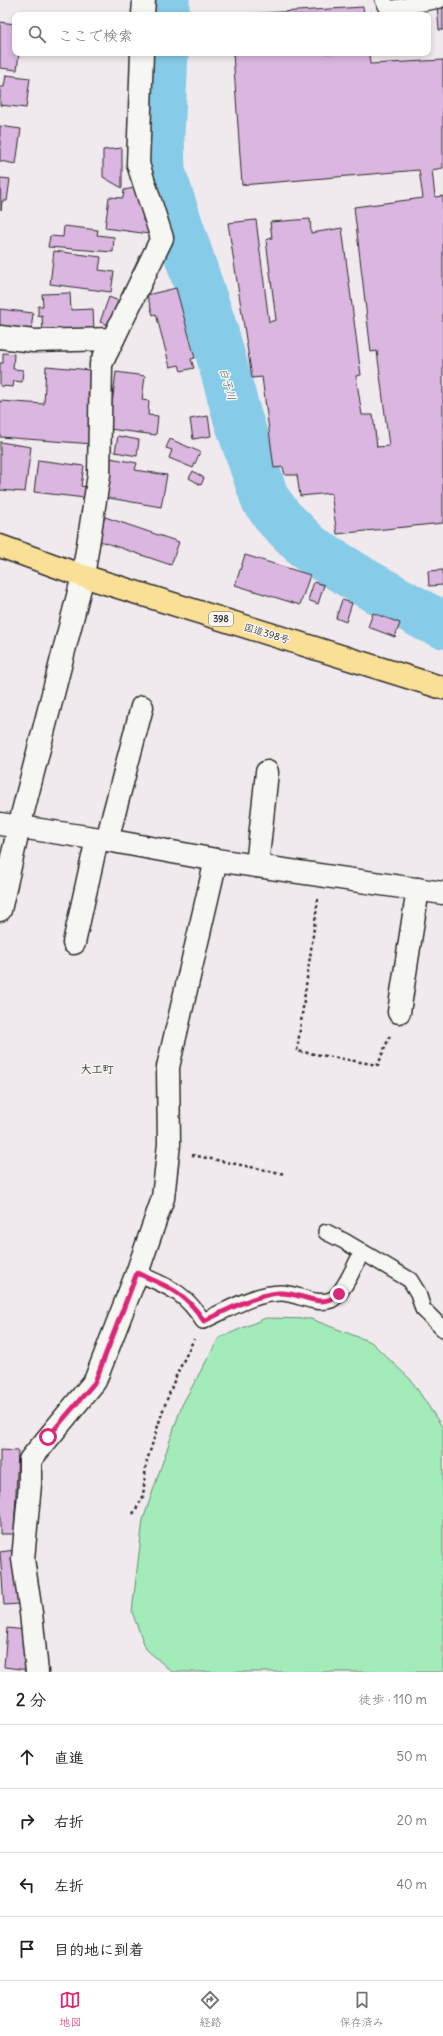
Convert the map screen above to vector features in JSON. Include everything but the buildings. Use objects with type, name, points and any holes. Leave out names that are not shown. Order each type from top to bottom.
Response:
[{"type":"highway","name":"国道398号","points":[[0,546],[83,576],[443,688]]},
{"type":"street","points":[[143,12],[144,0]]},
{"type":"street","points":[[0,910],[9,825],[83,576],[99,475],[101,364],[162,238],[138,164],[142,56]]},
{"type":"street","points":[[0,337],[34,341],[113,339]]},
{"type":"street","points":[[74,943],[102,839],[142,707]]},
{"type":"street","points":[[257,866],[267,772]]},
{"type":"street","points":[[9,825],[102,839],[216,860],[443,893]]},
{"type":"street","points":[[37,1672],[31,1612],[23,1559],[30,1484],[30,1460],[95,1382],[137,1273],[163,1198],[168,1150],[168,1067],[216,860]]},
{"type":"street","points":[[399,1012],[418,889]]},
{"type":"lane","points":[[383,0],[388,9],[440,0]]},
{"type":"lane","points":[[326,1232],[410,1280],[418,1293],[423,1309],[443,1329]]},
{"type":"lane","points":[[137,1273],[178,1292],[192,1304],[204,1321],[262,1296],[280,1293],[321,1302],[332,1300],[339,1294],[362,1252]]},
{"type":"path","points":[[322,875],[297,1051],[378,1065],[399,1012]]},
{"type":"path","points":[[168,1150],[285,1174]]},
{"type":"path","points":[[133,1514],[144,1497],[146,1464],[166,1403],[176,1376],[204,1321]]},
{"type":"green space","points":[[266,1318],[311,1319],[371,1342],[411,1380],[443,1428],[443,1672],[172,1672],[146,1649],[132,1612],[143,1520],[182,1405],[219,1338]]},
{"type":"waterway","name":"白子川","points":[[165,0],[165,12]]},
{"type":"waterway","name":"白子川","points":[[164,56],[160,135],[161,172],[214,332],[237,416],[265,499],[279,518],[309,548],[362,581],[428,618],[443,624]]},
{"type":"district","name":"大工町","points":[[97,1069]]},
{"type":"route","points":[[48,1437],[95,1382],[137,1273],[178,1292],[192,1304],[204,1321],[240,1304],[262,1296],[280,1293],[294,1294],[321,1302],[332,1300],[339,1294]]}]
